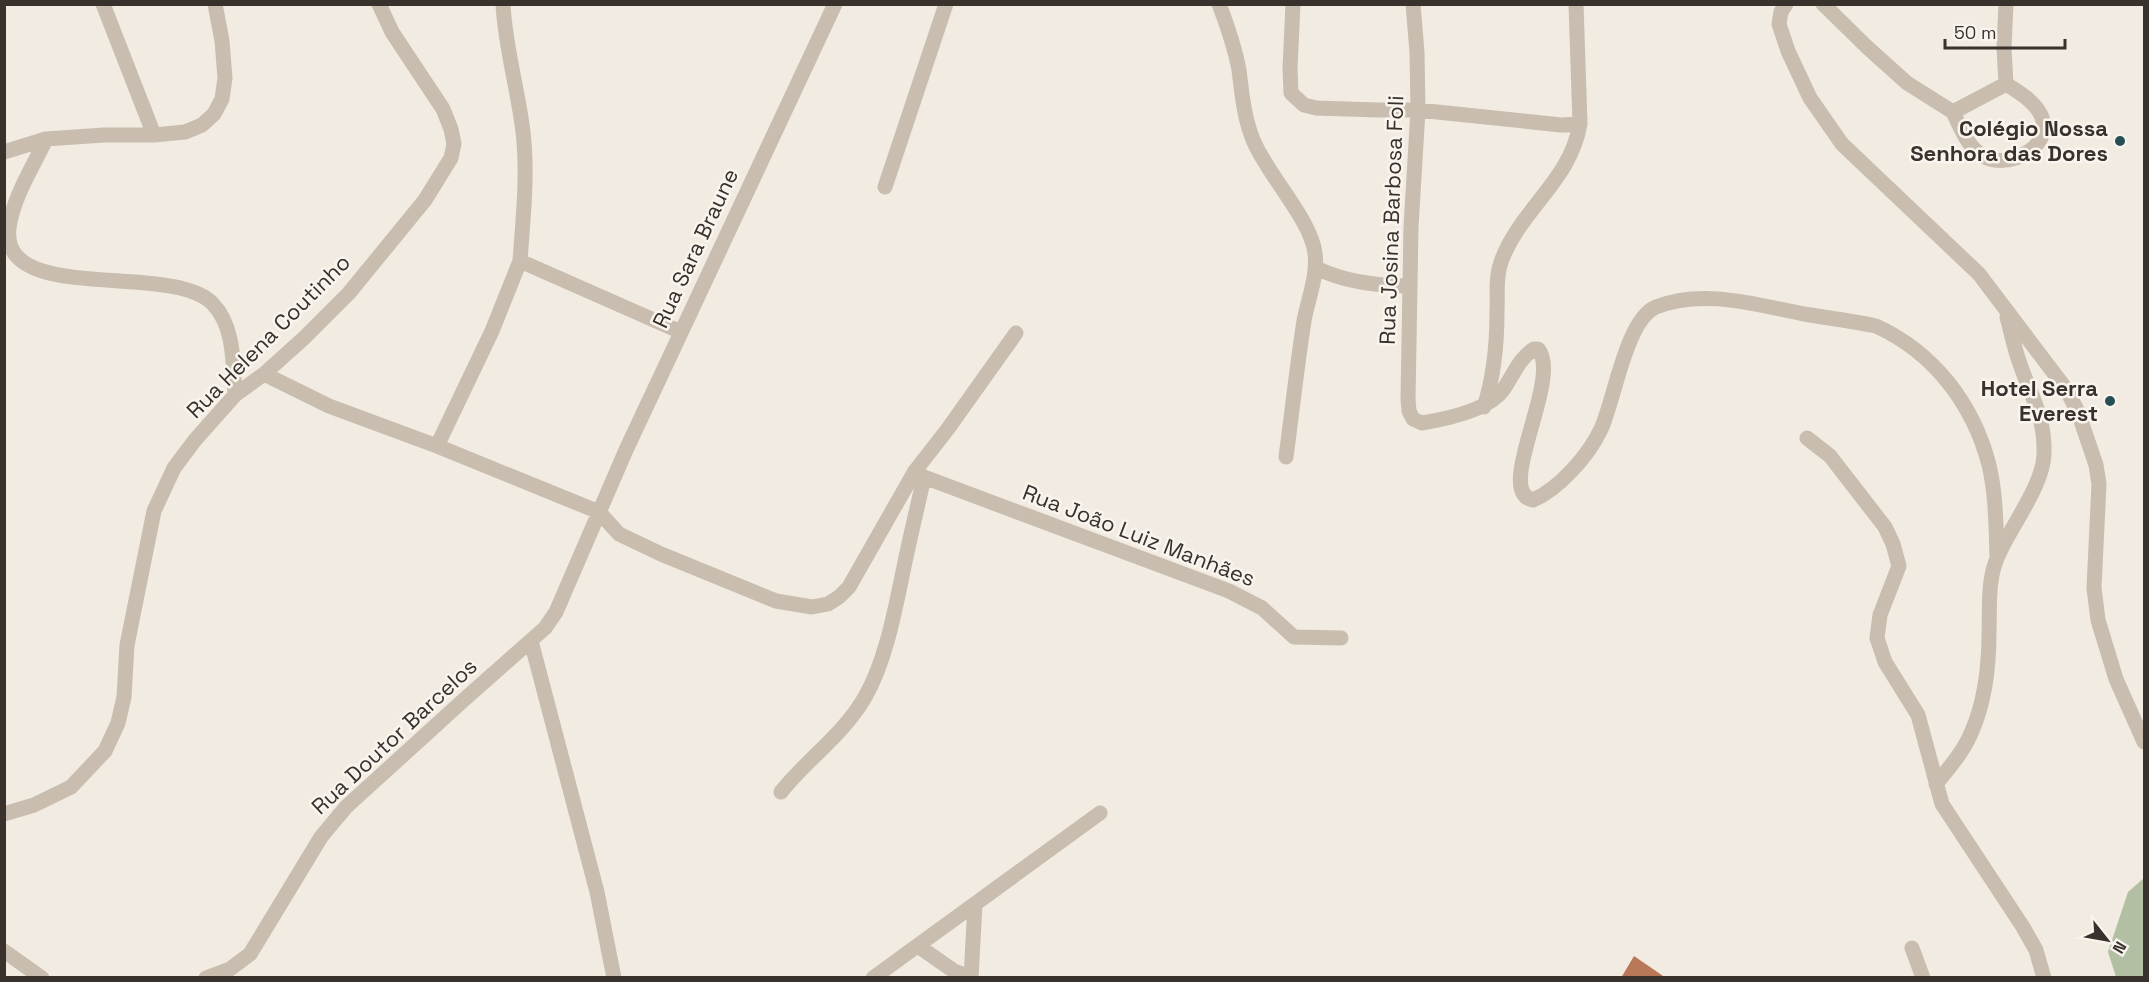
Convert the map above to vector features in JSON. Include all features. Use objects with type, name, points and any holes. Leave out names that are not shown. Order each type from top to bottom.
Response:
[{"type":"street","points":[[103,4],[153,135]]},
{"type":"street","points":[[4,152],[46,139],[104,135],[153,135],[185,132],[202,125],[214,114],[222,99],[225,78],[222,41],[215,4]]},
{"type":"street","name":"Rua Helena Coutinho","points":[[4,814],[34,805],[71,787],[105,751],[118,723],[124,697],[127,645],[154,512],[174,468],[195,440],[235,395],[264,374],[349,293],[425,200],[452,158],[454,144],[451,129],[442,109],[392,32],[379,4]]},
{"type":"street","points":[[436,446],[492,331],[520,261],[525,188],[524,134],[502,4]]},
{"type":"street","name":"Rua Sara Braune","points":[[531,641],[545,628],[567,590],[598,512],[835,4]]},
{"type":"street","points":[[885,187],[946,4]]},
{"type":"street","points":[[1219,4],[1238,67],[1246,119],[1254,142],[1305,227],[1315,252],[1316,268],[1308,297],[1302,334],[1286,457]]},
{"type":"street","points":[[1293,4],[1291,93],[1304,105],[1316,108],[1418,110],[1552,125],[1580,124]]},
{"type":"street","name":"Rua Josina Barbosa Foli","points":[[1413,4],[1418,110],[1409,286],[1409,411],[1410,416],[1417,422],[1429,422],[1484,407]]},
{"type":"street","points":[[1484,407],[1491,381],[1497,311],[1496,280],[1500,265],[1515,232],[1559,176],[1577,143],[1580,124],[1576,4]]},
{"type":"street","points":[[1786,4],[1781,12],[1779,24],[1788,51],[1810,98],[1842,144],[1979,274],[2066,389],[2078,412],[2096,465],[2099,484],[2094,588],[2098,620],[2116,680],[2145,742]]},
{"type":"street","points":[[1823,4],[1907,83],[1953,112],[1968,140],[1980,154],[1993,161],[2019,158],[2031,151],[2044,130],[2040,114],[2032,103],[2006,84]]},
{"type":"street","points":[[2006,4],[2004,48],[2006,84]]},
{"type":"street","points":[[1953,112],[2006,84]]},
{"type":"street","points":[[46,139],[15,204],[9,229],[10,249],[21,263],[41,273],[150,282],[192,291],[212,303],[225,322],[232,351],[235,395]]},
{"type":"street","points":[[520,261],[681,332]]},
{"type":"street","points":[[1316,268],[1362,283],[1409,286]]},
{"type":"street","points":[[1484,407],[1498,396],[1527,355],[1534,349],[1540,351],[1545,367],[1543,386],[1523,458],[1520,480],[1524,498],[1533,500],[1545,493],[1572,469],[1593,444],[1605,419],[1624,355],[1641,321],[1652,309],[1672,302],[1696,299],[1731,300],[1876,326],[1898,336],[1920,352],[1956,391],[1968,411],[1989,465],[1995,512],[1997,557],[1988,604],[1987,666],[1977,715],[1972,732],[1963,748],[1936,784]]},
{"type":"street","points":[[1997,557],[2030,496],[2044,456],[2044,433],[2040,412],[2019,362],[2006,311]]},
{"type":"street","points":[[264,374],[329,406],[436,446],[598,512],[619,534],[661,554],[776,601],[812,607],[828,604],[849,587],[947,430],[1016,333]]},
{"type":"street","points":[[1807,438],[1830,456],[1885,527],[1893,544],[1899,566],[1880,615],[1877,638],[1885,662],[1918,716],[1942,804],[2009,903],[2036,950],[2045,976]]},
{"type":"street","points":[[781,792],[797,771],[824,746],[856,710],[872,682],[890,629],[919,474]]},
{"type":"street","name":"Rua João Luiz Manhães","points":[[919,474],[1229,591],[1262,608],[1294,637],[1341,638]]},
{"type":"street","points":[[531,641],[597,891],[614,978]]},
{"type":"street","name":"Rua Doutor Barcelos","points":[[206,978],[230,969],[250,954],[321,837],[346,807],[531,641]]},
{"type":"street","points":[[873,978],[1100,813]]},
{"type":"street","points":[[918,946],[954,971],[971,977],[975,904]]},
{"type":"street","points":[[1912,948],[1923,978]]},
{"type":"street","points":[[4,951],[42,978]]},
{"type":"green space","points":[[2144,878],[2144,977],[2116,977],[2108,952],[2128,892]]},
{"type":"building","points":[[1634,956],[1666,978],[1621,978]]},
{"type":"place","name":"Colégio Nossa Senhora das Dores","points":[[2120,141]]},
{"type":"place","name":"Hotel Serra Everest","points":[[2110,401]]}]
